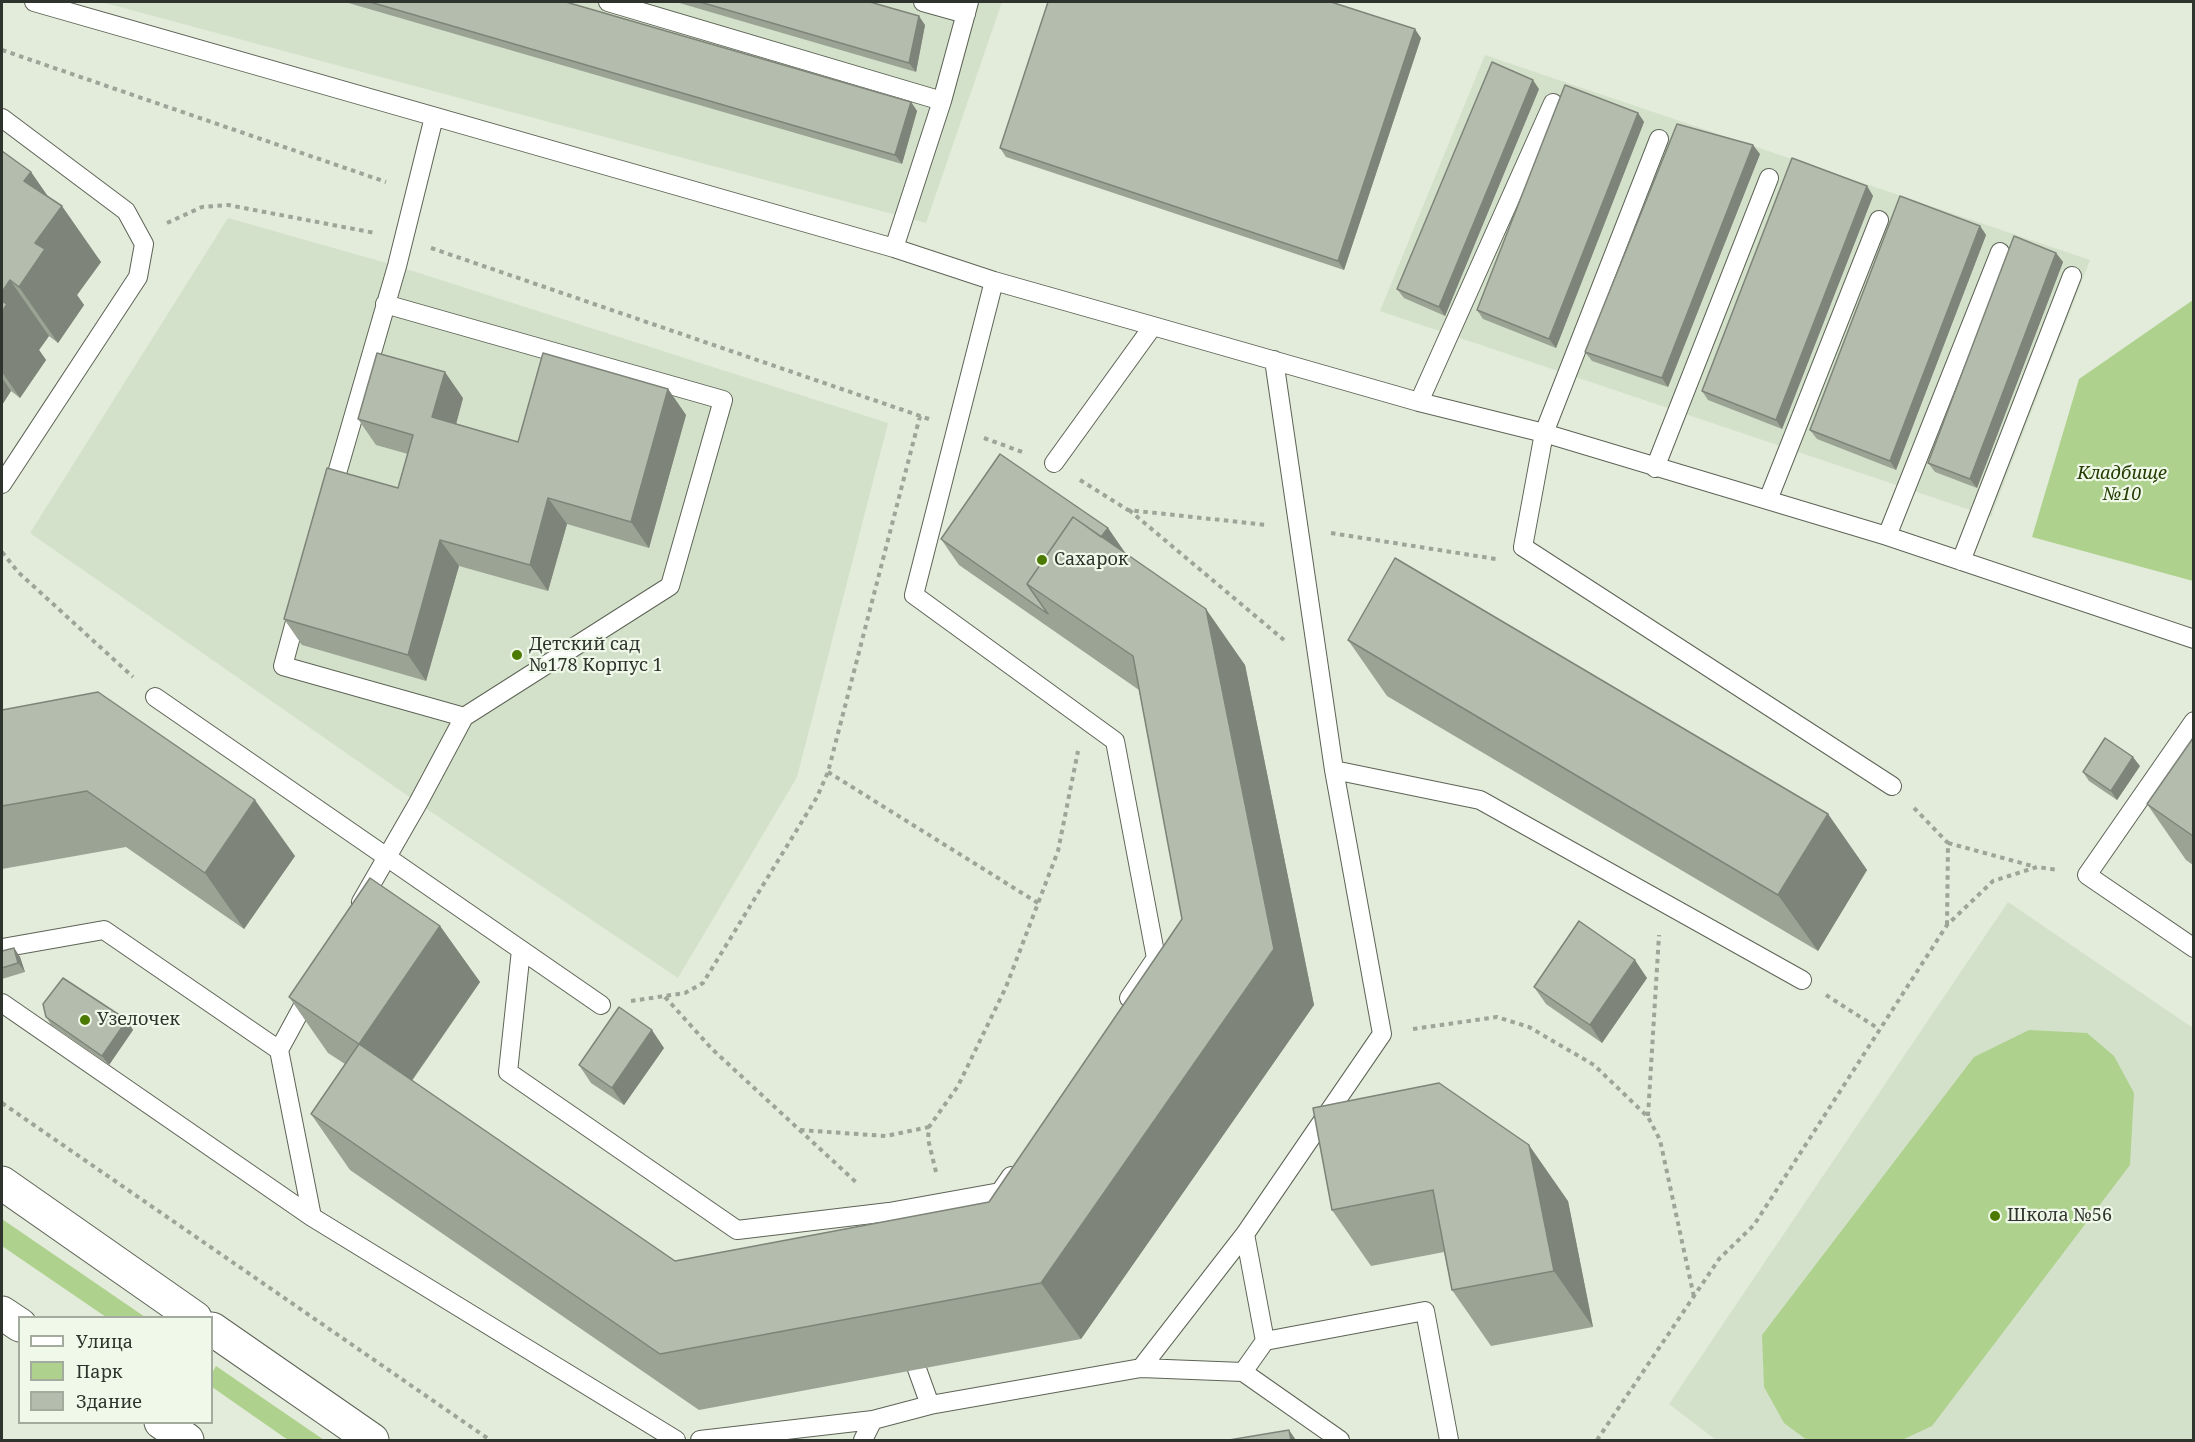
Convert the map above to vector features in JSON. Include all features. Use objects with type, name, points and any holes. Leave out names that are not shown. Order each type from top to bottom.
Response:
[{"type":"main road","points":[[2,1183],[194,1316]]},
{"type":"main road","points":[[2,1313],[18,1324]]},
{"type":"main road","points":[[213,1330],[372,1440]]},
{"type":"main road","points":[[164,1424],[187,1440]]},
{"type":"lane","points":[[34,2],[894,248],[994,281],[1419,402],[1544,433],[1887,536],[2193,639]]},
{"type":"lane","points":[[608,2],[942,101]]},
{"type":"lane","points":[[894,248],[942,101],[968,8],[923,2]]},
{"type":"lane","points":[[1419,402],[1553,103]]},
{"type":"lane","points":[[327,508],[404,239],[434,117]]},
{"type":"lane","points":[[2,118],[126,211],[144,243],[138,277],[2,484]]},
{"type":"lane","points":[[1659,139],[1544,433],[1523,547],[1892,786]]},
{"type":"lane","points":[[1655,468],[1769,178]]},
{"type":"lane","points":[[1768,500],[1879,220]]},
{"type":"lane","points":[[1887,536],[2000,252]]},
{"type":"lane","points":[[1961,561],[2072,276]]},
{"type":"lane","points":[[994,281],[914,595],[1114,741],[1155,958],[1117,1017]]},
{"type":"lane","points":[[352,918],[464,717],[670,586],[723,400],[385,304]]},
{"type":"lane","points":[[1054,463],[1152,326]]},
{"type":"lane","points":[[1141,1368],[1245,1234],[1382,1034],[1334,770],[1274,360]]},
{"type":"lane","points":[[305,587],[283,666],[464,717]]},
{"type":"lane","points":[[155,697],[601,1005]]},
{"type":"lane","points":[[2193,721],[2087,875],[2193,948]]},
{"type":"lane","points":[[1334,770],[1480,800],[1802,980]]},
{"type":"lane","points":[[2,948],[104,930],[279,1050]]},
{"type":"lane","points":[[520,950],[508,1072],[737,1230],[889,1212],[1000,1192],[1020,1163]]},
{"type":"lane","points":[[312,1217],[279,1050],[318,979]]},
{"type":"lane","points":[[2,1003],[312,1217],[676,1440]]},
{"type":"lane","points":[[889,1212],[897,1259]]},
{"type":"lane","points":[[1245,1234],[1265,1341]]},
{"type":"lane","points":[[1243,1372],[1265,1341],[1425,1311],[1449,1440]]},
{"type":"lane","points":[[700,1440],[873,1420],[930,1405],[1141,1368],[1243,1372],[1340,1440]]},
{"type":"lane","points":[[917,1369],[930,1405]]},
{"type":"lane","points":[[863,1440],[873,1420]]},
{"type":"path","points":[[2,50],[415,192]]},
{"type":"path","points":[[144,243],[168,222],[202,207],[228,205],[404,239],[1054,463],[1128,510],[1319,670]]},
{"type":"path","points":[[601,1005],[685,993],[703,983],[817,797],[828,772],[920,416]]},
{"type":"path","points":[[1128,510],[1299,528],[1497,559]]},
{"type":"path","points":[[2,552],[18,572],[155,697]]},
{"type":"path","points":[[943,1202],[928,1138],[929,1127],[958,1086],[1006,987],[1058,851],[1085,720]]},
{"type":"path","points":[[828,772],[1038,903]]},
{"type":"path","points":[[1892,786],[1948,843],[2037,867],[2087,875]]},
{"type":"path","points":[[1947,925],[1948,843]]},
{"type":"path","points":[[1597,1440],[1719,1260],[1754,1225],[1947,925],[1993,881],[2037,867]]},
{"type":"path","points":[[1648,1116],[1661,901]]},
{"type":"path","points":[[1802,980],[1879,1029]]},
{"type":"path","points":[[664,996],[712,1049],[889,1212]]},
{"type":"path","points":[[1382,1034],[1497,1017],[1529,1027],[1594,1065],[1648,1116],[1660,1140],[1694,1297]]},
{"type":"path","points":[[2,1103],[490,1440]]},
{"type":"path","points":[[800,1130],[886,1136],[929,1127]]},
{"type":"shaded area","points":[[101,2],[1002,2],[926,223]]},
{"type":"shaded area","points":[[1485,55],[2090,260],[1991,517],[1380,311]]},
{"type":"shaded area","name":"Детский сад №178 Корпус 1","points":[[228,218],[397,266],[888,423],[797,777],[678,978],[418,803],[30,533]]},
{"type":"shaded area","name":"Школа №56","points":[[2008,902],[2193,1028],[2193,1440],[1716,1440],[1669,1404]]},
{"type":"green space","name":"Кладбище №10","points":[[2193,300],[2193,581],[2032,537],[2079,379]]},
{"type":"green space","points":[[2029,1030],[2087,1033],[2114,1056],[2134,1093],[2130,1165],[1932,1426],[1902,1440],[1807,1440],[1784,1423],[1764,1387],[1762,1335],[1974,1057]]},
{"type":"green space","points":[[2,1219],[144,1316],[105,1316],[2,1246]]},
{"type":"green space","points":[[216,1366],[324,1440],[288,1440],[213,1388],[213,1371]]},
{"type":"building","points":[[370,2],[566,2],[911,102],[895,155]]},
{"type":"building","points":[[700,2],[870,2],[919,16],[909,63]]},
{"type":"building","points":[[1048,2],[1331,2],[1415,29],[1338,261],[1000,148]]},
{"type":"building","points":[[1492,62],[1533,80],[1439,307],[1397,289]]},
{"type":"building","points":[[1565,85],[1638,113],[1549,339],[1477,310]]},
{"type":"building","points":[[1677,124],[1753,145],[1662,378],[1585,352]]},
{"type":"building","points":[[2,151],[31,172],[24,181],[62,206],[35,243],[45,249],[19,287],[10,280],[2,292]]},
{"type":"building","points":[[1792,158],[1867,186],[1776,420],[1702,391]]},
{"type":"building","points":[[1900,196],[1980,226],[1890,461],[1810,430]]},
{"type":"building","points":[[2014,236],[2056,253],[1970,479],[1928,463]]},
{"type":"building","points":[[2,301],[7,304],[2,312]]},
{"type":"building","points":[[377,353],[445,372],[432,417],[518,442],[543,353],[668,389],[631,522],[548,498],[530,565],[440,540],[408,655],[284,619],[327,468],[398,488],[413,435],[358,419]]},
{"type":"building","points":[[1000,454],[1108,528],[1101,537],[1073,517],[1027,584],[1048,614],[941,539]]},
{"type":"building","points":[[1073,517],[1206,609],[1274,949],[1041,1283],[660,1354],[311,1114],[359,1044],[675,1261],[989,1202],[1182,919],[1133,656],[1027,584]]},
{"type":"building","points":[[1395,558],[1828,814],[1778,895],[1348,640]]},
{"type":"building","points":[[98,692],[255,800],[205,873],[87,791],[2,806],[2,710]]},
{"type":"building","points":[[2105,738],[2133,757],[2111,791],[2083,772]]},
{"type":"building","points":[[2193,738],[2193,836],[2147,804]]},
{"type":"building","points":[[370,878],[440,926],[359,1044],[289,997]]},
{"type":"building","points":[[1579,921],[1635,960],[1590,1025],[1534,987]]},
{"type":"building","points":[[14,948],[18,963],[2,968],[2,951]]},
{"type":"building","name":"Узелочек","points":[[63,978],[127,1020],[102,1056],[46,1017],[43,1004]]},
{"type":"building","points":[[619,1007],[652,1030],[612,1088],[579,1065]]},
{"type":"building","points":[[1439,1083],[1529,1145],[1554,1271],[1452,1290],[1433,1190],[1332,1210],[1313,1108]]},
{"type":"building","points":[[1289,1430],[1291,1440],[1229,1440]]},
{"type":"place","name":"Сахарок","points":[[1042,560]]},
{"type":"place","name":"Детский сад №178 Корпус 1","points":[[517,655]]},
{"type":"place","name":"Узелочек","points":[[85,1020]]},
{"type":"place","name":"Школа №56","points":[[1995,1216]]}]
